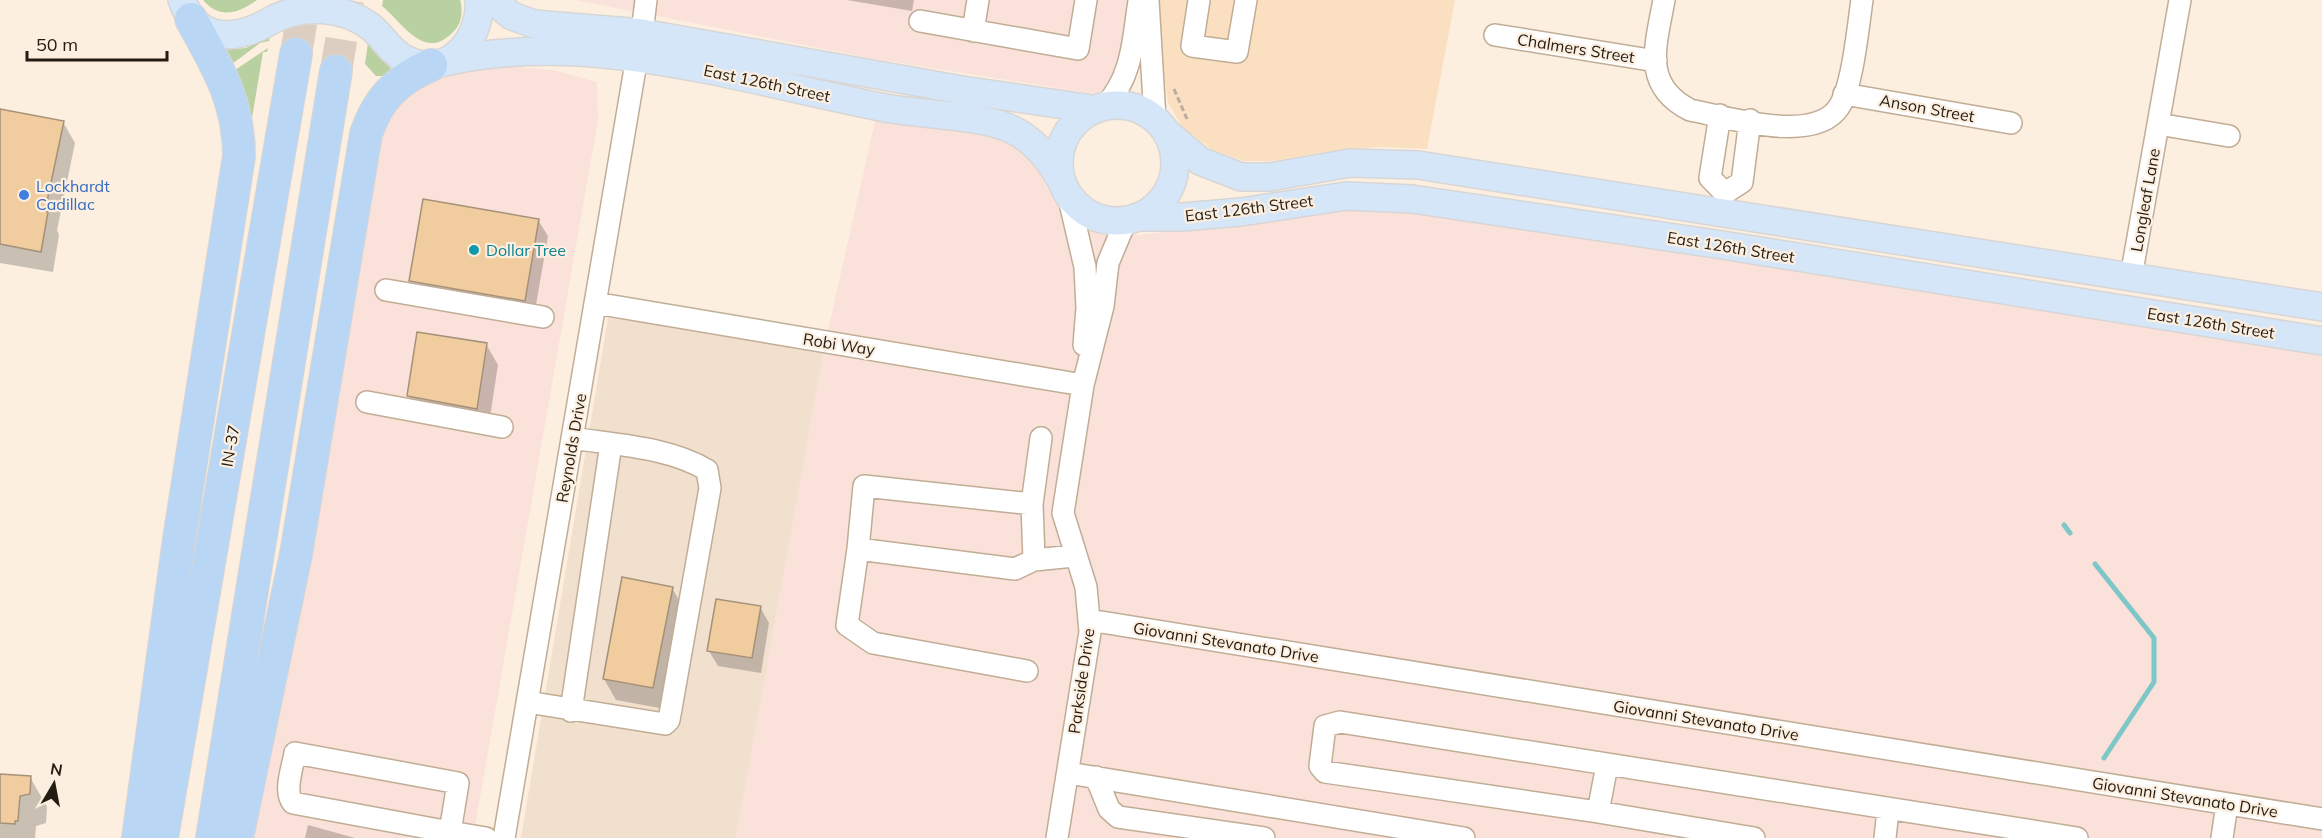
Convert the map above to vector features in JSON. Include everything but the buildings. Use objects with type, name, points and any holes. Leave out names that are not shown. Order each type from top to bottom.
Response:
[{"type":"highway","points":[[138,838],[179,539],[239,156],[237,122],[227,85],[184,8]]},
{"type":"highway","name":"IN-37","points":[[162,838],[296,54]]},
{"type":"highway","points":[[237,838],[296,554],[366,134],[379,103],[392,87],[409,75],[437,64]]},
{"type":"highway","points":[[212,838],[336,71]]},
{"type":"main road","points":[[184,8],[202,29],[232,35],[254,30],[295,11],[321,9],[355,17],[371,27],[401,57],[413,63],[437,64],[460,52],[472,37],[477,24],[479,0]]},
{"type":"main road","name":"East 126th Street","points":[[492,0],[512,16],[534,24],[639,45],[911,113],[1000,125],[1020,134],[1038,147],[1066,189]]},
{"type":"main road","name":"East 126th Street","points":[[437,64],[477,56],[577,53],[639,45],[1099,108]]},
{"type":"main road","points":[[1132,106],[1161,126],[1175,157],[1172,182],[1158,204],[1132,218],[1110,220],[1094,216],[1079,207],[1066,189],[1059,159],[1066,135],[1082,116],[1099,108],[1132,106]]},
{"type":"main road","name":"East 126th Street","points":[[1161,126],[1200,161],[1241,177],[1269,177],[1350,162],[1418,165],[1723,203],[2131,277],[2322,307]]},
{"type":"main road","name":"East 126th Street","points":[[1132,218],[1205,216],[1309,200],[1379,196],[1445,203],[1716,244],[2322,341]]},
{"type":"street","name":"Reynolds Drive","points":[[504,838],[646,0]]},
{"type":"street","points":[[974,31],[978,0]]},
{"type":"street","points":[[920,21],[1078,49],[1086,0]]},
{"type":"street","points":[[1099,108],[1118,92],[1128,70],[1140,0]]},
{"type":"street","points":[[1148,0],[1161,126]]},
{"type":"street","points":[[1199,0],[1192,46],[1237,52],[1246,0]]},
{"type":"street","points":[[1664,0],[1656,62],[1657,78],[1676,103],[1690,110],[1789,127],[1818,124],[1838,108],[1844,94],[1862,0]]},
{"type":"street","name":"Longleaf Lane","points":[[2131,277],[2180,0]]},
{"type":"street","name":"Chalmers Street","points":[[1496,35],[1656,62]]},
{"type":"street","name":"Anson Street","points":[[1844,94],[2011,123]]},
{"type":"street","points":[[1720,116],[1710,178],[1723,203]]},
{"type":"street","points":[[1716,244],[1723,203],[1742,182],[1750,120]]},
{"type":"street","points":[[2158,124],[2229,136]]},
{"type":"street","name":"Parkside Drive","points":[[1057,838],[1090,632],[1086,587],[1074,556],[1063,513],[1083,385],[1087,288],[1083,257],[1066,189]]},
{"type":"street","name":"Parkside Drive","points":[[1083,385],[1096,344],[1108,263],[1132,218]]},
{"type":"street","points":[[386,290],[543,317]]},
{"type":"street","name":"Robi Way","points":[[595,303],[1083,385]]},
{"type":"street","points":[[367,402],[502,427]]},
{"type":"street","points":[[527,702],[660,725],[669,720],[710,488],[707,470],[690,460],[572,438]]},
{"type":"street","points":[[1034,560],[1032,504],[1041,438]]},
{"type":"street","points":[[570,711],[611,444]]},
{"type":"street","points":[[1028,671],[873,643],[847,625],[864,486],[1032,504]]},
{"type":"street","points":[[858,549],[1015,569],[1034,560],[1074,556]]},
{"type":"street","name":"Giovanni Stevanato Drive","points":[[1089,620],[2322,819]]},
{"type":"street","points":[[1754,838],[1598,812],[1325,772],[1320,766],[1325,726],[1340,722],[2077,838]]},
{"type":"street","points":[[449,835],[458,783],[295,753],[289,790],[289,798],[293,803],[449,835],[486,838]]},
{"type":"street","points":[[1598,812],[1606,765]]},
{"type":"street","points":[[1068,772],[1464,838]]},
{"type":"street","points":[[1096,777],[1109,809],[1118,817],[1127,838]]},
{"type":"street","points":[[2222,838],[2227,804]]},
{"type":"street","points":[[1885,838],[1888,810]]},
{"type":"street","points":[[1118,817],[1264,838]]},
{"type":"shaded area","points":[[576,0],[1128,0],[1122,58],[1109,87],[1096,94],[875,59]]},
{"type":"shaded area","points":[[1160,0],[1455,0],[1427,149],[1378,147],[1345,149],[1271,161],[1245,161],[1214,151],[1182,127],[1168,102],[1158,37]]},
{"type":"shaded area","points":[[426,60],[553,70],[597,82],[598,119],[473,838],[252,838],[366,164],[388,107]]},
{"type":"shaded area","points":[[876,117],[917,121],[1008,140],[1033,160],[1052,197],[1102,231],[1141,235],[1350,208],[1434,211],[2322,350],[2322,838],[736,838],[825,344]]},
{"type":"shaded area","points":[[608,318],[825,344],[736,838],[521,838]]},
{"type":"green space","points":[[203,0],[257,0],[236,11],[223,12],[209,6]]},
{"type":"green space","points":[[383,0],[460,0],[462,12],[457,28],[443,40],[433,43],[424,42],[406,30],[382,6]]},
{"type":"green space","points":[[270,36],[269,41],[260,43],[232,64],[221,50],[246,48]]},
{"type":"green space","points":[[368,43],[391,69],[383,76],[376,76],[365,64]]},
{"type":"green space","points":[[268,48],[267,52],[263,52],[248,142],[235,70]]},
{"type":"waterway","points":[[2064,525],[2070,533]]},
{"type":"waterway","points":[[2095,564],[2154,638],[2154,682],[2104,758]]},
{"type":"tunnel","points":[[296,54],[305,0]]},
{"type":"tunnel","points":[[336,71],[348,0]]},
{"type":"place","name":"Lockhardt Cadillac","points":[[24,195]]},
{"type":"place","name":"Dollar Tree","points":[[474,250]]}]
